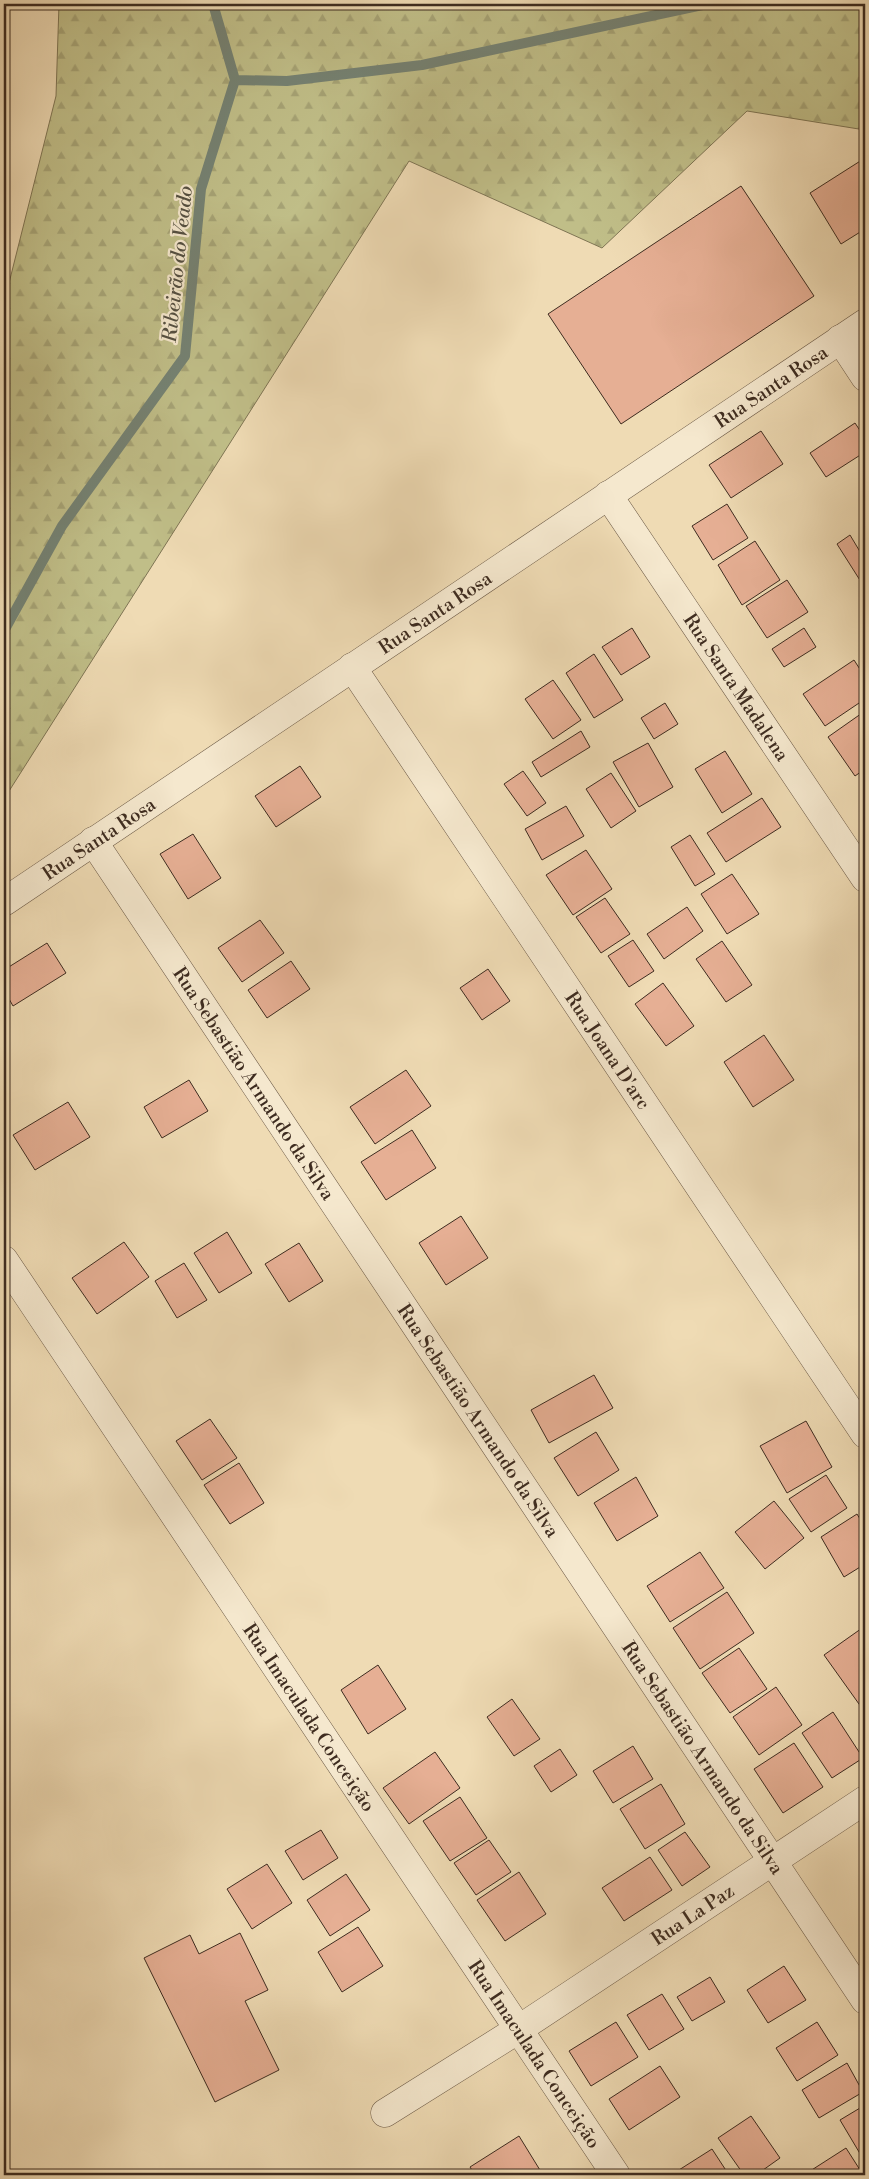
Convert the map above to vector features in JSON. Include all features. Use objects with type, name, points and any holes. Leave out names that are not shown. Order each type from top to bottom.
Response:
[{"type":"street","name":"Rua Santa Rosa","points":[[4,902],[865,323]]},
{"type":"street","points":[[840,339],[865,377]]},
{"type":"street","name":"Rua Santa Madalena","points":[[608,495],[865,878]]},
{"type":"street","name":"Rua Joana D'arc","points":[[352,667],[865,1434]]},
{"type":"street","name":"Rua Sebastião Armando da Silva","points":[[93,841],[865,2000]]},
{"type":"street","name":"Rua Imaculada Conceição","points":[[4,1260],[616,2175]]},
{"type":"street","name":"Rua La Paz","points":[[385,2113],[519,2029],[865,1800]]},
{"type":"green space","points":[[59,4],[865,4],[865,130],[747,111],[602,248],[409,161],[4,799],[4,303],[56,96]]},
{"type":"building","points":[[865,158],[865,229],[841,244],[810,193]]},
{"type":"building","points":[[741,186],[814,296],[621,424],[548,314]]},
{"type":"building","points":[[855,423],[865,438],[865,452],[826,477],[810,453]]},
{"type":"building","points":[[761,431],[783,464],[731,498],[709,465]]},
{"type":"building","points":[[727,504],[748,538],[713,560],[692,526]]},
{"type":"building","points":[[850,535],[865,560],[865,584],[863,585],[837,544]]},
{"type":"building","points":[[755,541],[780,580],[742,605],[718,565]]},
{"type":"building","points":[[787,580],[808,612],[767,638],[746,606]]},
{"type":"building","points":[[632,628],[650,657],[621,675],[602,647]]},
{"type":"building","points":[[804,628],[816,647],[784,667],[772,649]]},
{"type":"building","points":[[594,654],[623,700],[594,718],[566,673]]},
{"type":"building","points":[[854,660],[865,677],[865,699],[825,726],[803,694]]},
{"type":"building","points":[[553,680],[581,720],[553,739],[525,699]]},
{"type":"building","points":[[665,703],[678,724],[654,739],[641,718]]},
{"type":"building","points":[[865,711],[865,769],[855,776],[828,737]]},
{"type":"building","points":[[581,731],[590,747],[541,777],[532,762]]},
{"type":"building","points":[[648,743],[673,787],[639,807],[613,762]]},
{"type":"building","points":[[725,751],[752,794],[722,813],[695,769]]},
{"type":"building","points":[[300,766],[321,797],[276,827],[255,796]]},
{"type":"building","points":[[523,771],[546,803],[527,816],[504,784]]},
{"type":"building","points":[[611,773],[636,811],[611,828],[586,789]]},
{"type":"building","points":[[762,798],[781,827],[726,862],[707,833]]},
{"type":"building","points":[[566,806],[584,836],[542,860],[525,829]]},
{"type":"building","points":[[193,834],[221,878],[188,899],[160,854]]},
{"type":"building","points":[[690,835],[715,874],[695,886],[671,847]]},
{"type":"building","points":[[586,850],[612,889],[573,915],[546,875]]},
{"type":"building","points":[[732,874],[759,914],[727,934],[701,894]]},
{"type":"building","points":[[605,898],[630,934],[601,953],[576,917]]},
{"type":"building","points":[[687,907],[703,931],[664,959],[647,934]]},
{"type":"building","points":[[260,920],[284,953],[242,982],[218,948]]},
{"type":"building","points":[[633,940],[654,971],[629,987],[608,956]]},
{"type":"building","points":[[722,941],[752,985],[726,1002],[696,959]]},
{"type":"building","points":[[47,943],[66,973],[13,1006],[4,990],[4,970]]},
{"type":"building","points":[[291,961],[310,989],[267,1018],[248,990]]},
{"type":"building","points":[[488,969],[510,1001],[482,1020],[460,988]]},
{"type":"building","points":[[663,983],[694,1026],[666,1046],[635,1004]]},
{"type":"building","points":[[764,1035],[794,1080],[753,1107],[724,1062]]},
{"type":"building","points":[[406,1070],[431,1106],[375,1144],[350,1107]]},
{"type":"building","points":[[189,1080],[208,1111],[162,1138],[144,1107]]},
{"type":"building","points":[[68,1102],[90,1137],[35,1170],[13,1135]]},
{"type":"building","points":[[412,1130],[436,1168],[386,1200],[361,1162]]},
{"type":"building","points":[[461,1216],[488,1258],[446,1285],[419,1243]]},
{"type":"building","points":[[227,1232],[252,1273],[219,1293],[194,1253]]},
{"type":"building","points":[[124,1242],[149,1277],[97,1314],[72,1278]]},
{"type":"building","points":[[299,1243],[323,1281],[289,1302],[265,1264]]},
{"type":"building","points":[[184,1263],[207,1300],[177,1318],[155,1281]]},
{"type":"building","points":[[594,1375],[613,1408],[549,1443],[531,1410]]},
{"type":"building","points":[[210,1419],[237,1458],[202,1480],[176,1441]]},
{"type":"building","points":[[806,1421],[832,1467],[787,1493],[760,1446]]},
{"type":"building","points":[[596,1432],[619,1470],[578,1496],[554,1458]]},
{"type":"building","points":[[239,1463],[264,1503],[230,1524],[204,1485]]},
{"type":"building","points":[[826,1475],[847,1508],[811,1532],[789,1499]]},
{"type":"building","points":[[636,1477],[658,1516],[617,1541],[594,1503]]},
{"type":"building","points":[[774,1501],[804,1538],[765,1569],[735,1532]]},
{"type":"building","points":[[857,1514],[865,1527],[865,1564],[844,1577],[821,1537]]},
{"type":"building","points":[[700,1552],[724,1588],[670,1622],[647,1586]]},
{"type":"building","points":[[727,1592],[754,1633],[700,1669],[673,1628]]},
{"type":"building","points":[[865,1626],[865,1710],[864,1711],[824,1655]]},
{"type":"building","points":[[739,1648],[767,1689],[730,1713],[702,1673]]},
{"type":"building","points":[[378,1665],[406,1709],[368,1734],[341,1690]]},
{"type":"building","points":[[776,1687],[802,1725],[759,1755],[733,1717]]},
{"type":"building","points":[[512,1699],[540,1739],[514,1756],[487,1717]]},
{"type":"building","points":[[833,1712],[863,1758],[832,1778],[802,1733]]},
{"type":"building","points":[[794,1743],[823,1787],[783,1813],[754,1769]]},
{"type":"building","points":[[633,1746],[653,1779],[613,1803],[593,1771]]},
{"type":"building","points":[[560,1749],[577,1775],[551,1792],[534,1766]]},
{"type":"building","points":[[435,1752],[460,1788],[409,1824],[383,1788]]},
{"type":"building","points":[[661,1784],[685,1824],[645,1849],[620,1809]]},
{"type":"building","points":[[460,1797],[487,1838],[450,1861],[423,1821]]},
{"type":"building","points":[[321,1830],[338,1858],[303,1880],[285,1851]]},
{"type":"building","points":[[685,1832],[710,1867],[682,1886],[658,1850]]},
{"type":"building","points":[[489,1840],[511,1872],[476,1895],[454,1863]]},
{"type":"building","points":[[650,1857],[672,1890],[624,1921],[602,1888]]},
{"type":"building","points":[[267,1864],[292,1903],[252,1929],[227,1889]]},
{"type":"building","points":[[519,1872],[546,1914],[505,1941],[477,1900]]},
{"type":"building","points":[[346,1874],[370,1910],[330,1936],[307,1900]]},
{"type":"building","points":[[358,1927],[383,1966],[342,1992],[318,1952]]},
{"type":"building","points":[[240,1933],[268,1990],[245,2001],[279,2070],[215,2102],[144,1958],[190,1935],[199,1954]]},
{"type":"building","points":[[784,1966],[806,2000],[768,2023],[747,1990]]},
{"type":"building","points":[[710,1977],[725,2002],[692,2021],[677,1997]]},
{"type":"building","points":[[662,1994],[684,2029],[649,2050],[627,2015]]},
{"type":"building","points":[[616,2022],[638,2057],[591,2086],[569,2051]]},
{"type":"building","points":[[817,2022],[838,2055],[797,2081],[776,2048]]},
{"type":"building","points":[[847,2063],[863,2092],[819,2118],[802,2090]]},
{"type":"building","points":[[660,2066],[680,2097],[629,2130],[609,2099]]},
{"type":"building","points":[[865,2105],[865,2162],[840,2120]]},
{"type":"building","points":[[751,2116],[780,2158],[756,2175],[744,2175],[718,2138]]},
{"type":"building","points":[[519,2136],[543,2175],[475,2175],[470,2167]]},
{"type":"building","points":[[846,2148],[862,2173],[859,2175],[809,2175],[807,2173]]},
{"type":"building","points":[[712,2149],[729,2175],[671,2175]]},
{"type":"waterway","name":"Ribeirão do Veado","points":[[4,631],[62,526],[185,356],[201,189],[235,80],[213,4]]},
{"type":"waterway","points":[[235,80],[287,81],[422,65],[707,4]]}]
